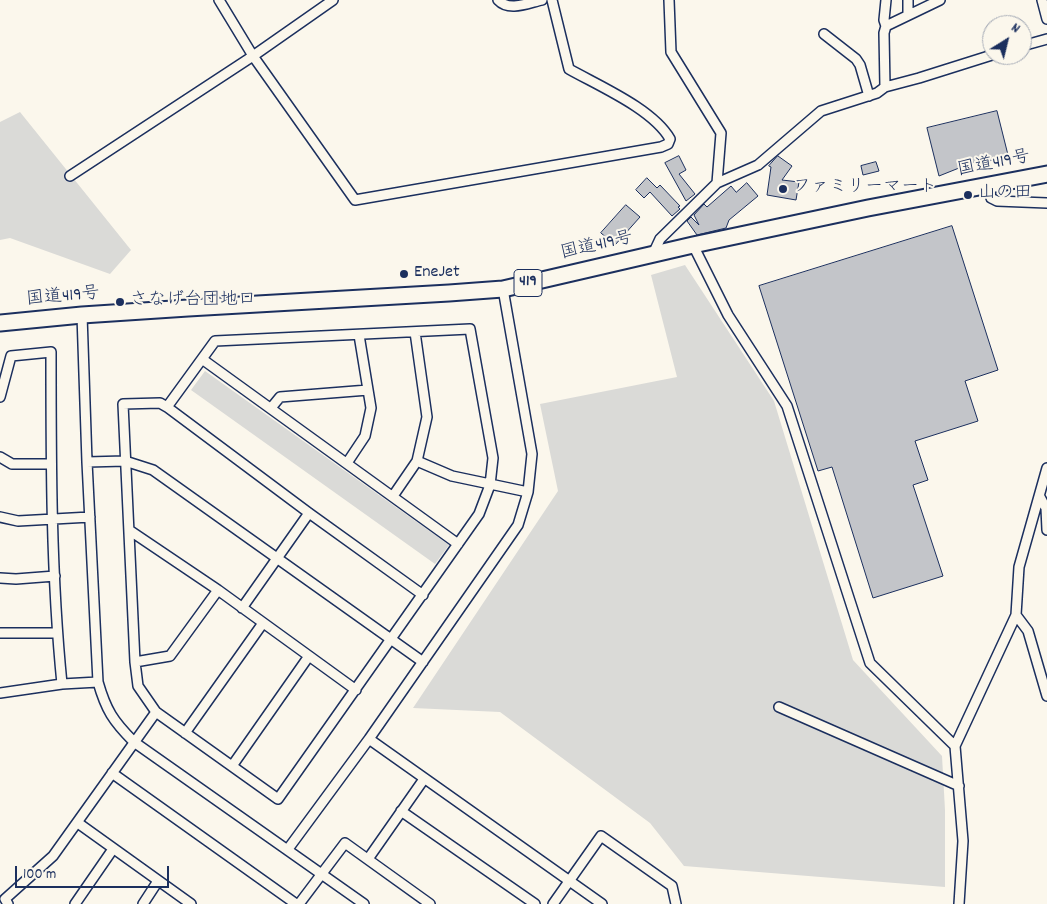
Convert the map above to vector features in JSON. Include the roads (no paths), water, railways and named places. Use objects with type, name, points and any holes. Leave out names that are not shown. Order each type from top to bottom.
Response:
[{"type":"highway","name":"国道419号","points":[[0,323],[82,315],[503,289],[693,245],[1047,174]]},
{"type":"street","points":[[219,0],[253,56],[355,200],[661,147],[668,144],[670,139],[667,134],[651,117],[569,69],[552,0]]},
{"type":"street","points":[[70,176],[253,56],[333,0]]},
{"type":"street","points":[[498,0],[500,3],[514,7],[542,0]]},
{"type":"street","points":[[669,0],[671,52],[721,133],[717,183]]},
{"type":"street","points":[[885,87],[884,33],[886,26],[884,20],[886,0]]},
{"type":"street","points":[[908,0],[908,15]]},
{"type":"street","points":[[886,26],[940,0]]},
{"type":"street","points":[[1042,0],[1047,19]]},
{"type":"street","points":[[824,34],[856,58],[860,65],[869,96]]},
{"type":"street","points":[[1032,43],[1047,39]]},
{"type":"street","points":[[653,254],[660,239],[717,183],[758,165],[822,111],[877,93],[885,87],[982,58]]},
{"type":"street","points":[[989,186],[991,198],[998,201],[1047,203]]},
{"type":"street","points":[[693,245],[728,316],[787,406],[870,663],[954,746]]},
{"type":"street","points":[[288,849],[369,739],[518,525],[528,492],[532,454],[503,289]]},
{"type":"street","points":[[82,315],[98,682],[105,705],[117,725],[134,742],[364,904]]},
{"type":"street","points":[[167,407],[215,341],[470,329],[493,458],[490,484],[478,514],[423,595],[278,799],[156,712],[138,686],[135,662],[123,404],[160,403],[167,407],[423,595]]},
{"type":"street","points":[[393,496],[417,460],[427,417],[415,332]]},
{"type":"street","points":[[347,463],[365,436],[371,408],[359,334]]},
{"type":"street","points":[[0,397],[11,356],[51,352],[52,519],[57,633],[62,684]]},
{"type":"street","points":[[202,359],[458,544]]},
{"type":"street","points":[[271,408],[280,397],[368,390]]},
{"type":"street","points":[[0,457],[12,464],[51,464]]},
{"type":"street","points":[[417,460],[452,476],[528,492]]},
{"type":"street","points":[[87,462],[125,461],[153,470],[423,662]]},
{"type":"street","points":[[959,904],[963,841],[954,746],[1016,615],[1018,567],[1047,468]]},
{"type":"street","points":[[1040,497],[1046,508],[1047,530]]},
{"type":"street","points":[[242,608],[309,513]]},
{"type":"street","points":[[0,517],[18,522],[90,517]]},
{"type":"street","points":[[129,530],[218,590],[356,690]]},
{"type":"street","points":[[0,578],[16,579],[55,576]]},
{"type":"street","points":[[135,662],[170,656],[218,590]]},
{"type":"street","points":[[1016,615],[1028,631],[1047,696]]},
{"type":"street","points":[[185,733],[263,623]]},
{"type":"street","points":[[0,633],[57,633]]},
{"type":"street","points":[[232,766],[309,656]]},
{"type":"street","points":[[0,693],[62,684],[98,682]]},
{"type":"street","points":[[779,707],[959,786]]},
{"type":"street","points":[[8,904],[5,899],[53,856],[156,712]]},
{"type":"street","points":[[369,739],[602,904]]},
{"type":"street","points":[[112,772],[298,904],[345,843],[430,904]]},
{"type":"street","points":[[368,859],[424,778]]},
{"type":"street","points":[[402,811],[535,904]]},
{"type":"street","points":[[78,823],[190,904]]},
{"type":"street","points":[[553,904],[601,836],[672,886],[676,904]]},
{"type":"street","points":[[75,904],[113,849]]},
{"type":"street","points":[[142,904],[158,881]]},
{"type":"place","name":"ファミリーマート","points":[[783,189]]},
{"type":"place","name":"山の田","points":[[968,195]]},
{"type":"place","name":"EneJet","points":[[404,274]]},
{"type":"place","name":"さなげ台団地口","points":[[120,302]]}]
